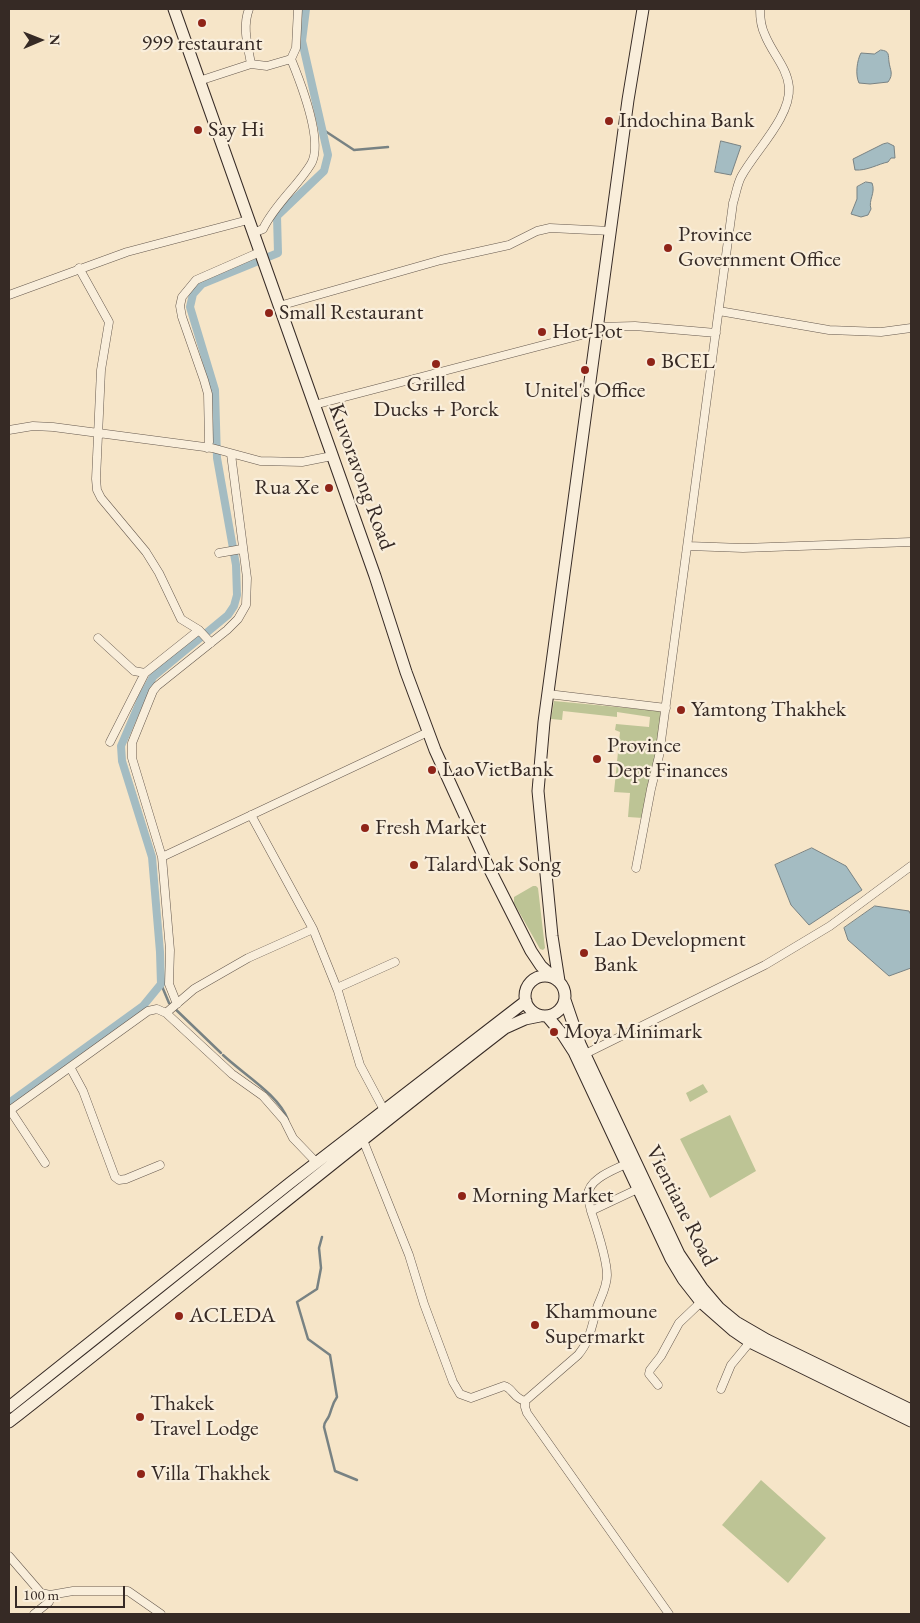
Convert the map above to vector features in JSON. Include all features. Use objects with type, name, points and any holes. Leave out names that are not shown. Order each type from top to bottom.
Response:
[{"type":"main road","name":"Kuvoravong Road","points":[[174,9],[435,750],[483,855],[531,951],[541,966],[556,979]]},
{"type":"main road","points":[[9,1422],[505,1028],[525,1019],[559,1011],[565,1000],[565,993],[556,979],[538,784],[548,694],[628,100],[643,9]]},
{"type":"main road","points":[[531,951],[532,965],[526,990],[526,1001],[531,1011],[544,1016],[563,1035],[574,1052],[626,1164],[642,1187],[671,1259],[683,1279],[701,1302],[718,1318],[750,1342],[911,1421]]},
{"type":"main road","points":[[528,984],[537,978],[548,976],[556,979]]},
{"type":"main road","name":"Vientiane Road","points":[[565,1000],[570,1019],[642,1187],[679,1254],[702,1288],[719,1308],[736,1322],[767,1340],[911,1410]]},
{"type":"main road","points":[[9,1407],[384,1110],[526,1001]]},
{"type":"street","points":[[248,9],[245,18],[245,28],[251,64]]},
{"type":"street","points":[[253,233],[263,229],[270,214],[312,162],[315,147],[309,105],[291,59],[296,48],[298,9]]},
{"type":"street","points":[[636,868],[651,789],[660,756],[733,203],[740,178],[778,122],[787,106],[789,96],[788,79],[764,34],[760,9]]},
{"type":"street","points":[[199,81],[251,64],[267,66],[291,59]]},
{"type":"street","points":[[9,295],[127,252],[248,220]]},
{"type":"street","points":[[279,306],[412,267],[509,245],[537,231],[550,228],[611,231]]},
{"type":"street","points":[[210,448],[208,394],[182,317],[180,306],[182,297],[196,280],[260,253]]},
{"type":"street","points":[[79,268],[108,322],[101,370],[97,490],[101,498],[146,552],[159,573],[181,619],[199,630],[211,643]]},
{"type":"street","points":[[719,311],[829,330],[881,332],[911,328]]},
{"type":"street","points":[[314,405],[598,329],[635,326],[716,333]]},
{"type":"street","points":[[9,430],[34,426],[210,448],[260,461],[289,463],[332,456]]},
{"type":"street","points":[[178,1004],[169,984],[170,950],[162,856],[132,758],[132,743],[153,691],[157,686],[238,619],[246,605],[247,578],[231,454]]},
{"type":"street","points":[[688,546],[743,548],[911,542]]},
{"type":"street","points":[[219,554],[242,548]]},
{"type":"street","points":[[110,742],[141,678],[199,630]]},
{"type":"street","points":[[98,638],[134,670],[145,673]]},
{"type":"street","points":[[548,694],[666,708]]},
{"type":"street","points":[[162,856],[428,732]]},
{"type":"street","points":[[251,815],[313,928],[337,988],[360,1065],[384,1110]]},
{"type":"street","points":[[585,1054],[765,965],[830,926],[911,866]]},
{"type":"street","points":[[166,1013],[194,989],[248,958],[313,928]]},
{"type":"street","points":[[337,988],[395,962]]},
{"type":"street","points":[[45,1163],[9,1111],[148,1010],[157,1009],[166,1013],[232,1074],[263,1096],[284,1120],[293,1138],[317,1163]]},
{"type":"street","points":[[70,1067],[83,1091],[115,1177],[119,1180],[126,1179],[160,1165]]},
{"type":"street","points":[[363,1140],[409,1255],[427,1312],[453,1382],[460,1394],[471,1398],[504,1386],[510,1389],[516,1397],[525,1401]]},
{"type":"street","points":[[626,1164],[605,1175],[591,1186],[588,1194],[607,1274],[605,1288],[598,1305],[590,1337],[578,1355],[525,1401],[525,1407],[527,1413],[669,1614]]},
{"type":"street","points":[[592,1211],[642,1187]]},
{"type":"street","points":[[658,1385],[649,1374],[650,1370],[661,1356],[679,1323],[701,1302]]},
{"type":"street","points":[[721,1389],[731,1365],[750,1342]]},
{"type":"street","points":[[9,1556],[41,1593],[50,1595],[73,1591],[128,1592],[161,1614]]},
{"type":"street","points":[[34,1614],[49,1602],[50,1595]]},
{"type":"green space","points":[[554,701],[659,711],[661,713],[657,756],[643,818],[628,817],[630,793],[614,792],[620,732],[615,730],[616,724],[649,727],[650,717],[617,712],[617,717],[563,711],[562,720],[551,719]]},
{"type":"green space","points":[[533,886],[538,888],[545,948],[543,950],[540,949],[514,903],[514,897]]},
{"type":"green space","points":[[703,1084],[708,1092],[690,1102],[686,1093]]},
{"type":"green space","points":[[730,1115],[756,1171],[710,1198],[680,1139]]},
{"type":"green space","points":[[761,1480],[826,1538],[788,1583],[722,1525]]},
{"type":"water","points":[[881,50],[886,51],[888,55],[891,74],[888,82],[859,83],[857,68],[861,53],[874,54]]},
{"type":"water","points":[[721,141],[741,146],[731,175],[715,172]]},
{"type":"water","points":[[888,143],[894,146],[895,158],[868,168],[855,170],[853,159]]},
{"type":"water","points":[[866,182],[872,183],[873,187],[870,203],[871,209],[868,215],[861,217],[851,214],[857,199],[857,187]]},
{"type":"water","points":[[812,848],[846,866],[862,890],[809,925],[791,905],[775,865]]},
{"type":"water","points":[[875,906],[909,911],[911,915],[911,968],[889,976],[848,940],[844,928]]},
{"type":"waterway","points":[[9,1103],[143,1006],[161,984],[152,857],[122,761],[121,746],[142,697],[153,677],[228,615],[234,606],[237,595],[236,565],[217,458],[215,390],[190,307],[193,294],[202,284],[278,253],[277,216],[324,171],[328,155],[302,41],[306,9]]},
{"type":"waterway","points":[[322,129],[354,150],[388,147]]},
{"type":"waterway","points":[[161,984],[169,1003],[221,1053]]},
{"type":"waterway","points":[[223,1055],[269,1093],[288,1120]]},
{"type":"waterway","points":[[322,1237],[319,1248],[321,1268],[317,1289],[297,1302],[308,1339],[330,1355],[337,1397],[324,1423],[324,1427],[335,1471],[357,1480]]},
{"type":"place","name":"999 restaurant","points":[[202,23]]},
{"type":"place","name":"Indochina Bank","points":[[609,121]]},
{"type":"place","name":"Say Hi","points":[[198,130]]},
{"type":"place","name":"Province Government Office","points":[[668,248]]},
{"type":"place","name":"Small Restaurant","points":[[269,313]]},
{"type":"place","name":"Hot-Pot","points":[[542,332]]},
{"type":"place","name":"BCEL","points":[[651,362]]},
{"type":"place","name":"Grilled Ducks + Porck","points":[[436,364]]},
{"type":"place","name":"Unitel's Office","points":[[585,370]]},
{"type":"place","name":"Rua Xe","points":[[329,488]]},
{"type":"place","name":"Yamtong Thakhek","points":[[681,710]]},
{"type":"place","name":"Province Dept Finances","points":[[597,759]]},
{"type":"place","name":"LaoVietBank","points":[[432,770]]},
{"type":"place","name":"Fresh Market","points":[[365,828]]},
{"type":"place","name":"Talard Lak Song","points":[[414,865]]},
{"type":"place","name":"Lao Development Bank","points":[[584,953]]},
{"type":"place","name":"Moya Minimark","points":[[554,1032]]},
{"type":"place","name":"Morning Market","points":[[462,1196]]},
{"type":"place","name":"ACLEDA","points":[[179,1316]]},
{"type":"place","name":"Khammoune Supermarkt","points":[[535,1325]]},
{"type":"place","name":"Thakek Travel Lodge","points":[[140,1417]]},
{"type":"place","name":"Villa Thakhek","points":[[141,1474]]}]
